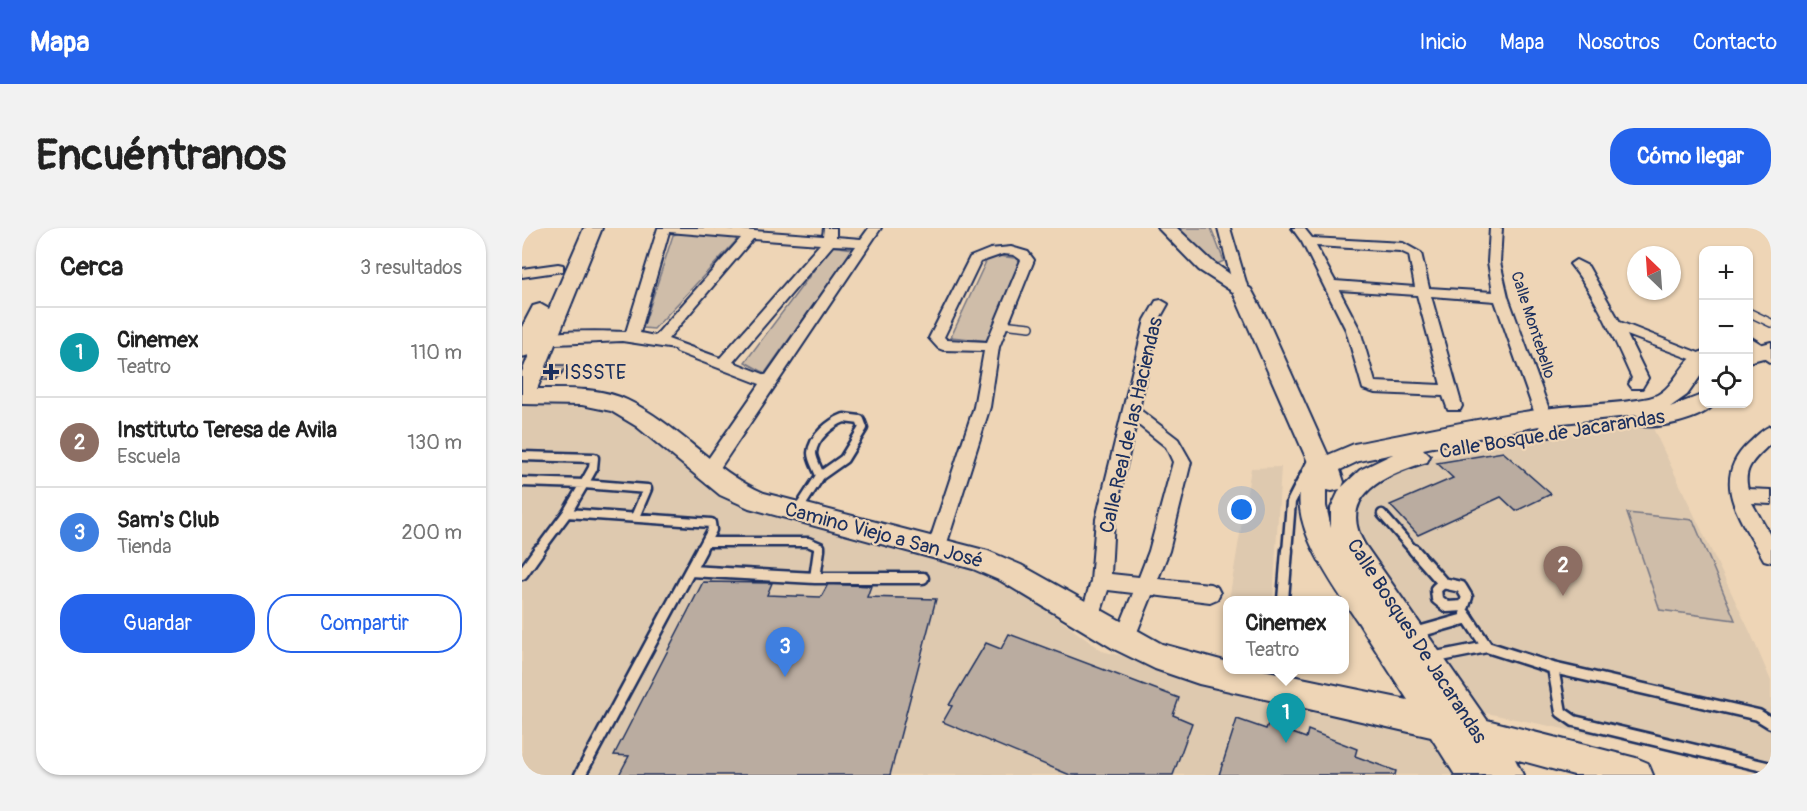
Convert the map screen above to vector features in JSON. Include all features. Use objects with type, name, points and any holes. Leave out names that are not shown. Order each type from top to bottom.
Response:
[{"type":"street","points":[[523,395],[546,339],[576,228]]},
{"type":"street","points":[[524,346],[567,267],[593,228]]},
{"type":"street","points":[[630,338],[664,228]]},
{"type":"street","points":[[669,228],[790,238],[830,234],[864,243]]},
{"type":"street","points":[[708,472],[768,381],[875,228]]},
{"type":"street","points":[[1167,228],[1206,266],[1241,289]]},
{"type":"street","points":[[1224,228],[1241,289],[1257,319],[1319,463],[1346,502]]},
{"type":"street","points":[[1298,228],[1308,242],[1353,330],[1368,385],[1375,388],[1450,391]]},
{"type":"street","points":[[1496,228],[1511,228]]},
{"type":"street","name":"Calle Montebello","points":[[1496,228],[1494,262],[1501,297],[1547,424]]},
{"type":"street","points":[[724,363],[830,234]]},
{"type":"street","points":[[671,345],[750,235]]},
{"type":"street","points":[[1308,242],[1403,247],[1415,253],[1423,292],[1454,406]]},
{"type":"street","points":[[937,546],[982,407],[992,347],[1028,260],[1018,252],[996,251],[975,260],[936,338],[943,345],[992,347]]},
{"type":"street","points":[[1576,264],[1583,269],[1618,330],[1640,378],[1637,384]]},
{"type":"street","points":[[522,273],[567,267]]},
{"type":"street","points":[[1329,285],[1501,297]]},
{"type":"street","name":"Calle Real de las Haciendas","points":[[1090,618],[1101,581],[1105,519],[1152,320],[1161,304]]},
{"type":"street","points":[[1618,330],[1699,362]]},
{"type":"street","points":[[524,346],[546,339],[630,338],[671,345],[768,381]]},
{"type":"street","name":"Calle Bosque de Jacarandas","points":[[1319,463],[1354,453],[1547,424],[1654,405],[1668,400],[1683,389],[1699,364]]},
{"type":"street","name":"Camino Viejo a San José","points":[[523,395],[582,397],[618,405],[644,420],[729,488],[748,497],[937,546],[1011,573],[1124,640],[1155,655],[1199,670],[1275,683],[1477,732],[1636,775]]},
{"type":"street","name":"Calle Bosque de Jacarandas","points":[[1346,502],[1373,472],[1388,464],[1547,424],[1663,417],[1686,412],[1699,405]]},
{"type":"street","points":[[1124,640],[1159,551],[1182,462],[1172,443],[1132,412]]},
{"type":"street","points":[[1771,432],[1740,464],[1737,473],[1739,495],[1771,554]]},
{"type":"street","name":"Calle Bosques De Jacarandas","points":[[1319,463],[1312,493],[1312,506],[1328,553],[1418,666],[1477,732],[1506,775]]},
{"type":"street","points":[[1739,495],[1771,497]]},
{"type":"street","name":"Calle Bosques De Jacarandas","points":[[1346,502],[1343,520],[1351,546],[1412,634],[1418,666],[1440,723],[1475,775]]},
{"type":"street","points":[[1101,581],[1210,592]]},
{"type":"street","points":[[1376,709],[1398,693],[1418,666]]},
{"type":"lane","points":[[1753,321],[1763,344]]},
{"type":"lane","points":[[1002,324],[1030,327]]},
{"type":"lane","points":[[798,510],[820,476],[844,459],[863,428],[860,420],[852,417],[840,419],[828,427],[812,454],[820,476]]},
{"type":"lane","points":[[522,456],[594,458],[593,468],[567,513],[522,574]]},
{"type":"lane","points":[[1282,596],[1291,501],[1319,463]]},
{"type":"lane","points":[[522,482],[644,487],[647,492],[635,517]]},
{"type":"lane","points":[[567,513],[707,521],[711,524],[712,530],[580,775]]},
{"type":"lane","points":[[1382,514],[1443,583],[1455,584],[1465,592],[1467,602],[1461,608],[1447,607],[1437,599],[1436,589],[1443,583]]},
{"type":"lane","points":[[706,542],[815,543],[820,551],[815,578]]},
{"type":"lane","points":[[690,572],[815,578],[923,578]]},
{"type":"lane","points":[[1461,608],[1487,647]]},
{"type":"lane","points":[[1412,634],[1468,618]]},
{"type":"lane","points":[[1418,666],[1487,647],[1553,668],[1758,715],[1771,723]]},
{"type":"lane","points":[[1553,668],[1561,712],[1574,721],[1771,768]]},
{"type":"shaded area","points":[[1178,228],[1211,228],[1224,261],[1217,264],[1210,261]]},
{"type":"shaded area","points":[[686,231],[737,237],[736,241],[654,329],[643,328],[673,235]]},
{"type":"shaded area","points":[[832,246],[853,249],[765,373],[745,362]]},
{"type":"shaded area","points":[[989,255],[1023,259],[991,341],[951,337]]},
{"type":"shaded area","points":[[548,398],[623,417],[688,471],[778,514],[992,570],[1102,651],[1349,712],[1440,740],[1463,775],[522,775],[522,401]]},
{"type":"shaded area","points":[[1651,424],[1771,681],[1771,772],[1467,709],[1367,558],[1356,512],[1370,482],[1407,462],[1565,434]]},
{"type":"shaded area","points":[[1281,467],[1273,596],[1230,596],[1251,468]]},
{"type":"shaded area","points":[[1627,513],[1693,520],[1735,620],[1660,610]]},
{"type":"building","name":"ISSSTE","points":[[545,365],[569,365],[556,380],[532,380]]},
{"type":"building","points":[[1503,452],[1551,494],[1516,511],[1501,497],[1418,535],[1390,505],[1453,478],[1437,463]]},
{"type":"building","points":[[703,582],[772,583],[767,595],[821,597],[828,584],[871,586],[867,597],[936,599],[890,775],[619,775],[629,756],[614,755]]},
{"type":"building","points":[[1009,634],[1179,698],[1173,715],[1192,723],[1173,775],[1070,775],[943,722],[952,706],[949,705],[986,643],[1001,649]]},
{"type":"building","points":[[1237,719],[1266,729],[1268,724],[1306,738],[1308,730],[1357,749],[1355,756],[1396,771],[1395,775],[1219,775]]},
{"type":"place","name":"ISSSTE","points":[[551,372]]},
{"type":"place","name":"Instituto Teresa de Avila","points":[[1563,596]]},
{"type":"place","name":"Sam's Club","points":[[785,677]]},
{"type":"place","name":"Cinemex","points":[[1286,743]]}]
